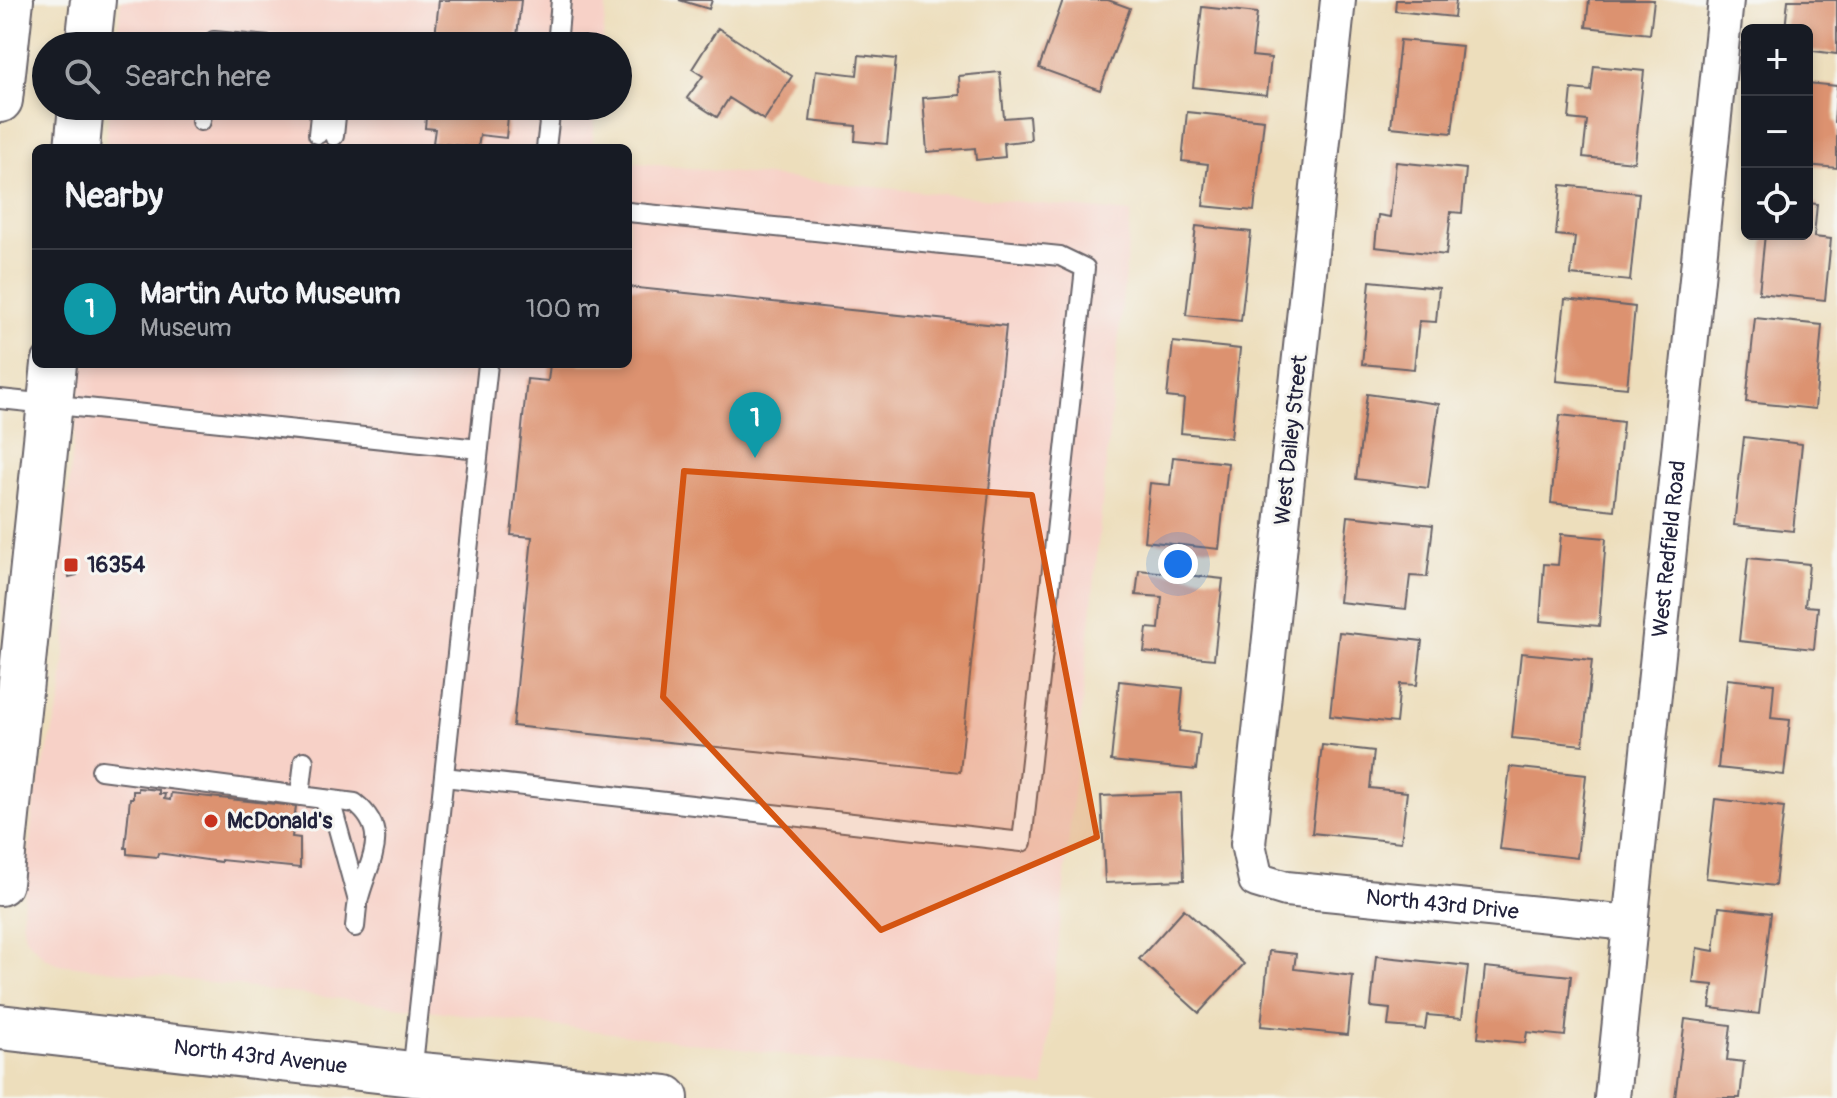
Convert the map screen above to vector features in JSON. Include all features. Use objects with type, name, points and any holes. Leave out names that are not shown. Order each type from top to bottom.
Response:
[{"type":"main road","points":[[0,100],[11,0]]},
{"type":"main road","points":[[88,1],[88,32]]},
{"type":"main road","points":[[77,144],[80,120]]},
{"type":"main road","points":[[0,883],[52,384]]},
{"type":"main road","name":"North 43rd Avenue","points":[[0,1027],[412,1074],[666,1098]]},
{"type":"street","name":"West Dailey Street","points":[[1256,880],[1248,844],[1338,0]]},
{"type":"street","name":"West Redfield Road","points":[[1612,1098],[1726,0]]},
{"type":"street","name":"North 43rd Drive","points":[[1256,880],[1286,889],[1629,923]]},
{"type":"lane","points":[[558,32],[561,0]]},
{"type":"lane","points":[[323,120],[326,135],[332,120]]},
{"type":"lane","points":[[546,144],[549,120]]},
{"type":"lane","points":[[444,777],[1022,842],[1085,268],[1060,256],[632,212]]},
{"type":"lane","points":[[412,1074],[488,368]]},
{"type":"lane","points":[[0,399],[52,384],[479,449]]},
{"type":"lane","points":[[300,796],[304,761]]},
{"type":"lane","points":[[101,770],[355,803],[367,813],[373,825],[371,867],[358,901],[355,927]]},
{"type":"lane","points":[[322,799],[334,814],[358,901]]},
{"type":"highlighted area","points":[[684,471],[1032,495],[1097,837],[881,930],[663,697]]},
{"type":"shaded area","points":[[121,0],[607,0],[604,32],[118,32]]},
{"type":"shaded area","points":[[108,120],[595,120],[592,144],[105,144]]},
{"type":"shaded area","points":[[632,162],[1131,213],[1044,1087],[59,964],[45,958],[25,937],[22,920],[34,800],[61,700],[68,614],[60,570],[82,368],[632,368]]},
{"type":"building","points":[[439,0],[521,0],[518,32],[436,32]]},
{"type":"building","points":[[679,0],[712,0],[709,9]]},
{"type":"building","points":[[1063,0],[1108,0],[1130,8],[1100,90],[1039,68]]},
{"type":"building","points":[[1396,0],[1456,0],[1454,17],[1395,11]]},
{"type":"building","points":[[1589,0],[1654,0],[1650,34],[1586,27]]},
{"type":"building","points":[[1788,0],[1837,0],[1837,54],[1813,51],[1813,24],[1786,24]]},
{"type":"building","points":[[1202,7],[1257,13],[1252,56],[1271,58],[1267,95],[1193,87]]},
{"type":"building","points":[[718,28],[792,76],[764,120],[729,98],[717,117],[687,98],[703,76],[692,69]]},
{"type":"building","points":[[1400,40],[1462,46],[1452,133],[1391,127]]},
{"type":"building","points":[[859,55],[896,59],[887,144],[855,141],[856,126],[810,121],[816,70],[857,75]]},
{"type":"building","points":[[1594,66],[1644,71],[1634,162],[1583,157],[1587,121],[1569,119],[1572,89],[1591,91]]},
{"type":"building","points":[[1000,72],[1004,118],[1029,116],[1031,140],[1004,143],[1005,157],[976,160],[975,148],[927,152],[923,98],[960,95],[959,76]]},
{"type":"building","points":[[1813,84],[1837,86],[1834,122],[1837,122],[1837,168],[1813,166]]},
{"type":"building","points":[[1187,112],[1264,120],[1254,211],[1203,206],[1208,164],[1182,161]]},
{"type":"building","points":[[426,120],[508,120],[506,138],[480,135],[479,144],[433,143],[435,129],[425,128]]},
{"type":"building","points":[[1396,162],[1466,169],[1462,213],[1451,212],[1446,255],[1375,247],[1378,215],[1390,217]]},
{"type":"building","points":[[1561,185],[1639,193],[1630,281],[1571,275],[1575,237],[1556,235]]},
{"type":"building","points":[[1813,204],[1817,204],[1814,237],[1831,239],[1825,300],[1759,293],[1764,240],[1813,240]]},
{"type":"building","points":[[1196,226],[1251,232],[1241,321],[1186,315]]},
{"type":"building","points":[[1370,281],[1439,288],[1436,322],[1419,321],[1414,369],[1362,364]]},
{"type":"building","points":[[632,287],[1006,326],[960,772],[513,726],[532,537],[511,535],[527,379],[548,381],[550,368],[632,368]]},
{"type":"building","points":[[1565,299],[1635,307],[1627,388],[1556,381]]},
{"type":"building","points":[[1755,318],[1822,325],[1815,409],[1746,402]]},
{"type":"building","points":[[1173,342],[1240,349],[1231,438],[1181,433],[1184,399],[1167,397]]},
{"type":"building","points":[[1367,394],[1439,404],[1428,488],[1356,479]]},
{"type":"building","points":[[1560,415],[1623,422],[1614,510],[1551,503]]},
{"type":"building","points":[[1744,437],[1802,444],[1793,531],[1734,525]]},
{"type":"building","points":[[1173,457],[1228,463],[1219,549],[1144,541],[1150,483],[1170,485]]},
{"type":"building","points":[[1348,516],[1433,525],[1427,577],[1410,576],[1406,609],[1339,602]]},
{"type":"building","points":[[1561,534],[1606,538],[1599,626],[1540,621],[1544,564],[1558,565]]},
{"type":"building","points":[[74,558],[77,575],[69,577],[66,564]]},
{"type":"building","points":[[1748,558],[1809,564],[1805,606],[1818,607],[1814,649],[1739,641]]},
{"type":"building","points":[[1139,570],[1223,579],[1214,659],[1144,652],[1147,628],[1159,629],[1162,597],[1136,595]]},
{"type":"building","points":[[1339,632],[1422,641],[1417,685],[1400,684],[1396,723],[1330,716]]},
{"type":"building","points":[[1521,653],[1592,660],[1583,745],[1512,738]]},
{"type":"building","points":[[1727,679],[1774,684],[1771,718],[1790,720],[1784,775],[1718,768]]},
{"type":"building","points":[[1119,681],[1183,688],[1179,731],[1200,734],[1196,770],[1111,761]]},
{"type":"building","points":[[1322,745],[1374,751],[1370,788],[1407,792],[1401,842],[1312,833]]},
{"type":"building","points":[[1510,767],[1586,775],[1577,858],[1500,849]]},
{"type":"building","name":"McDonald's","points":[[138,788],[159,790],[159,794],[165,794],[164,799],[170,800],[171,793],[296,806],[292,837],[300,838],[300,868],[158,853],[157,857],[127,854],[130,798]]},
{"type":"building","points":[[1181,793],[1184,880],[1105,883],[1101,796]]},
{"type":"building","points":[[1715,799],[1784,807],[1775,886],[1706,878]]},
{"type":"building","points":[[1719,907],[1771,913],[1759,1014],[1710,1008],[1713,985],[1693,983],[1697,948],[1714,951]]},
{"type":"building","points":[[1184,909],[1244,964],[1199,1013],[1139,959]]},
{"type":"building","points":[[1269,951],[1296,954],[1294,969],[1353,976],[1347,1035],[1261,1026]]},
{"type":"building","points":[[1376,956],[1468,966],[1462,1018],[1427,1015],[1425,1029],[1388,1026],[1390,1009],[1371,1007]]},
{"type":"building","points":[[1485,967],[1571,976],[1565,1036],[1527,1032],[1525,1043],[1478,1038]]},
{"type":"building","points":[[1685,1019],[1731,1025],[1727,1060],[1744,1062],[1740,1098],[1675,1098]]},
{"type":"place","name":"Martin Auto Museum","points":[[755,458]]},
{"type":"place","name":"16354","points":[[71,565]]},
{"type":"place","name":"McDonald's","points":[[211,821]]}]
